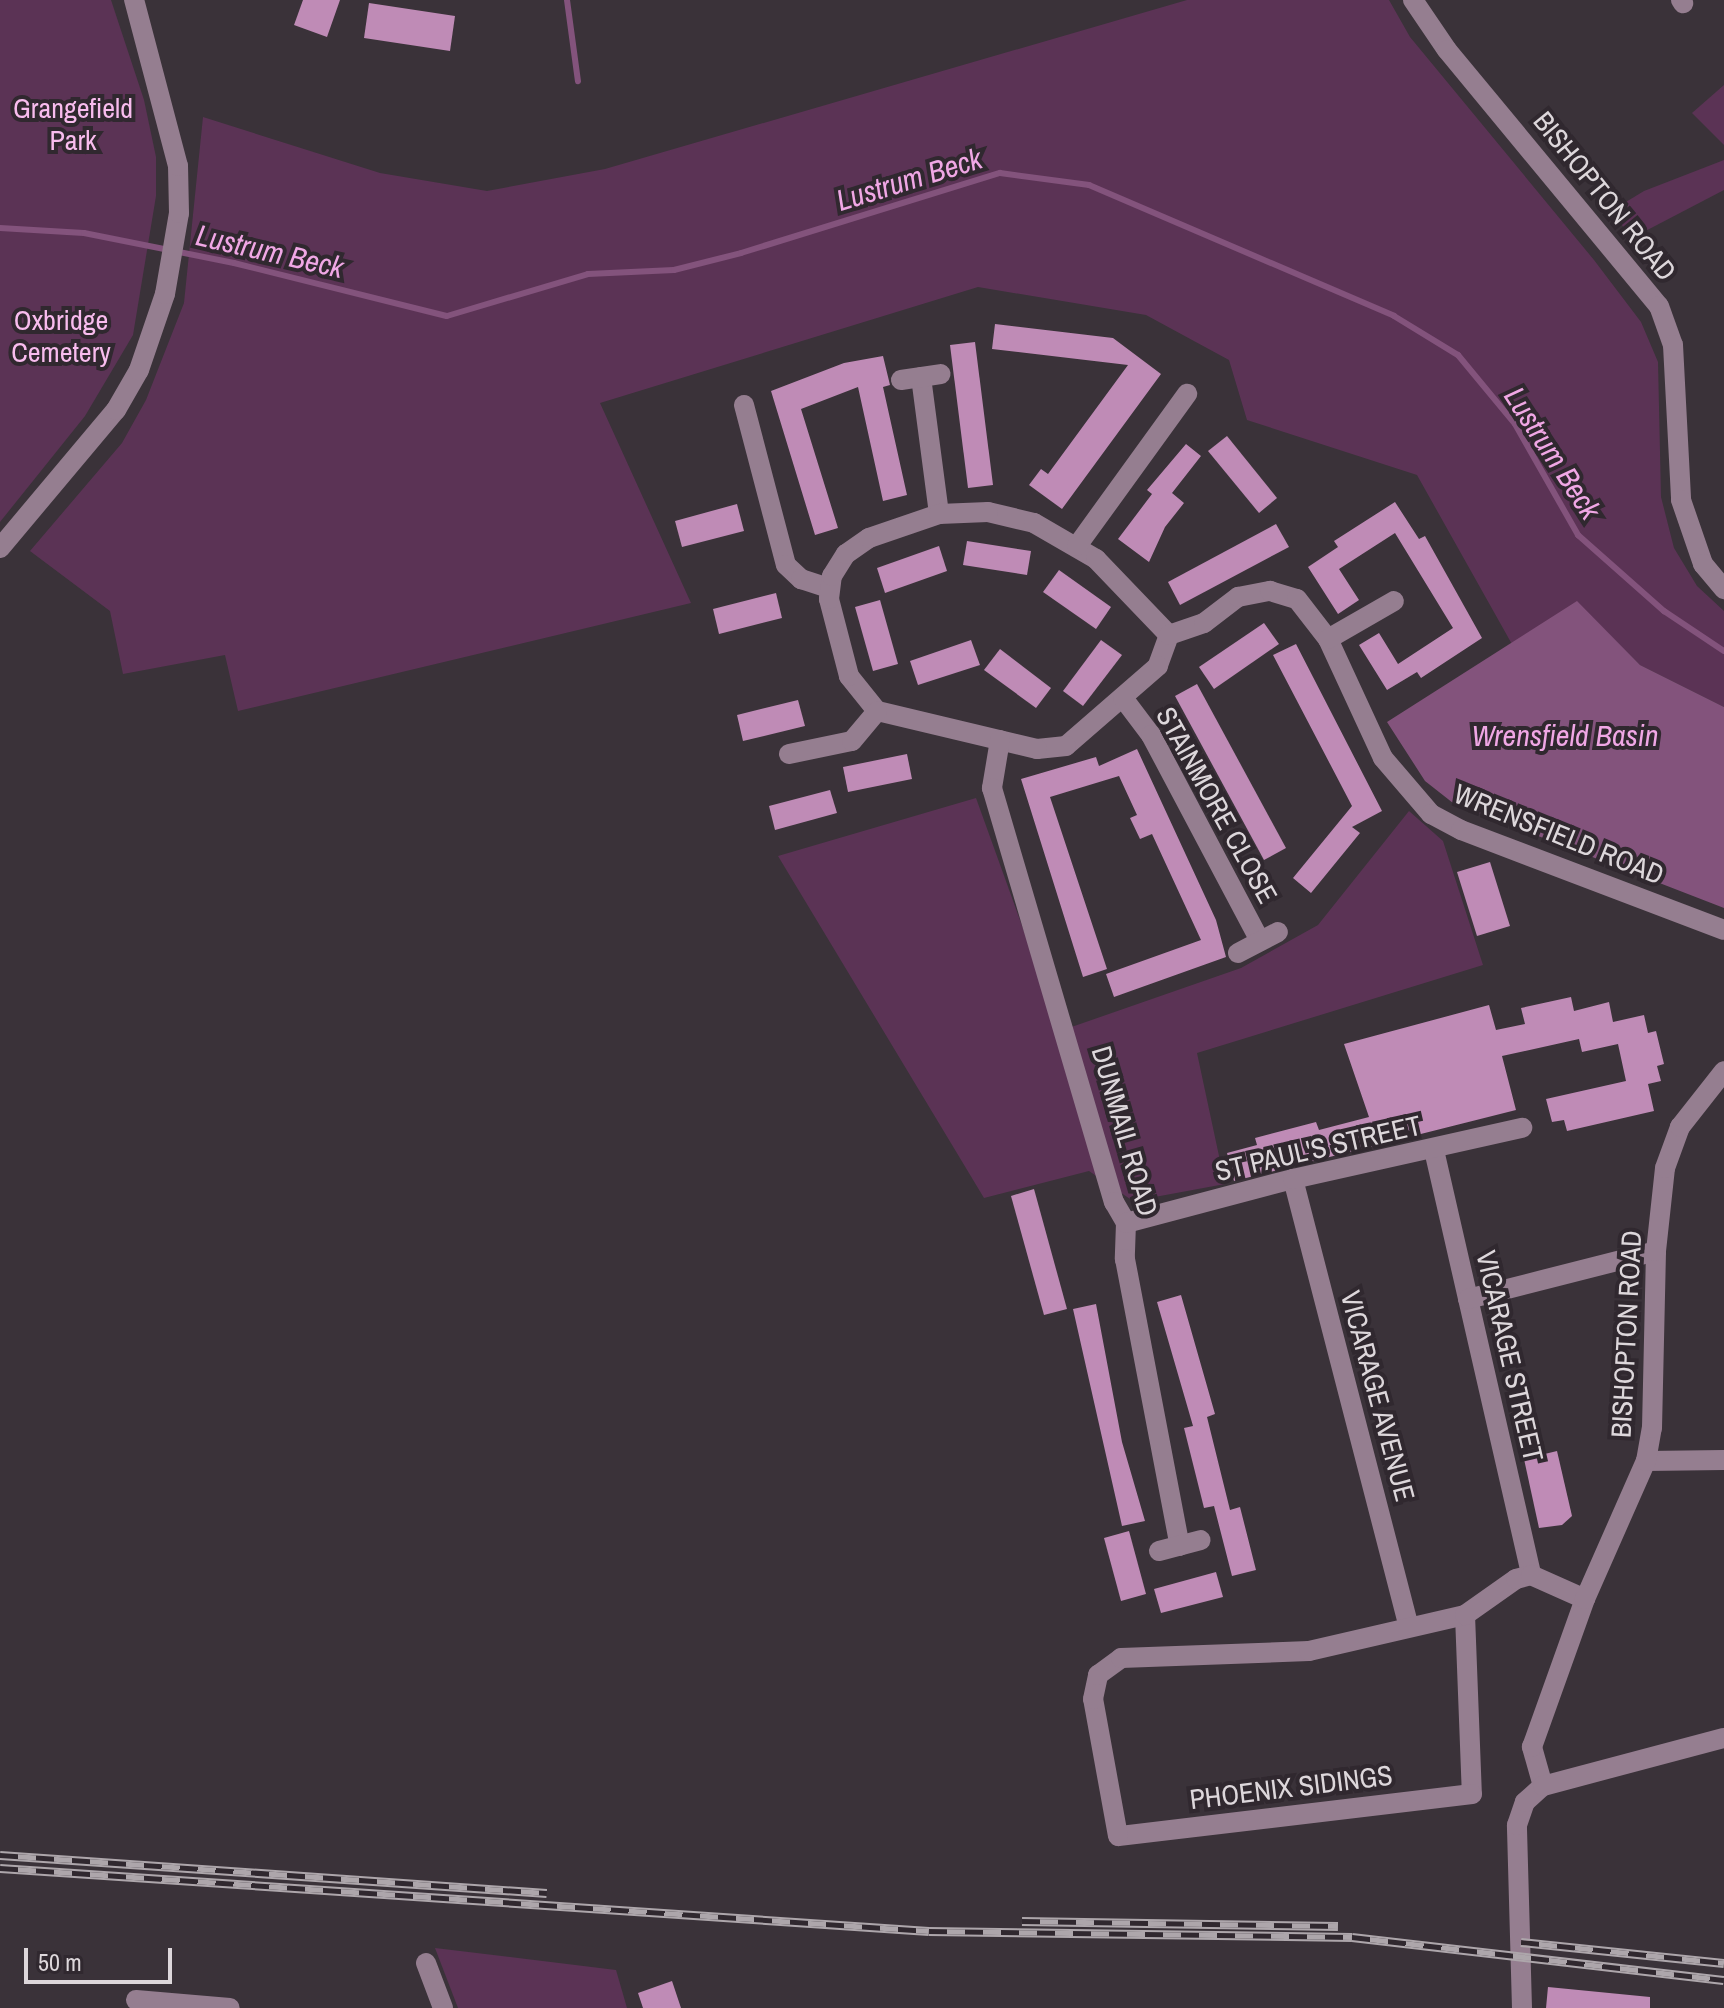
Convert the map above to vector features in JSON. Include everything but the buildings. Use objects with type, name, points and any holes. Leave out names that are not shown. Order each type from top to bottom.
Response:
[{"type":"street","points":[[0,548],[116,410],[157,327],[179,213],[169,121],[134,0]]},
{"type":"street","name":"BISHOPTON ROAD","points":[[1413,0],[1447,50],[1659,306],[1673,345],[1681,500],[1703,564],[1724,589]]},
{"type":"street","points":[[921,377],[939,514]]},
{"type":"street","points":[[1077,546],[1187,394]]},
{"type":"street","points":[[752,414],[786,565],[801,579],[829,588]]},
{"type":"street","points":[[972,511],[1017,518],[1077,546],[1113,573],[1169,635],[1158,666],[1066,746],[1037,749],[877,711],[849,676],[829,588],[838,564],[854,546],[939,514],[972,511]]},
{"type":"street","name":"WRENSFIELD ROAD","points":[[1169,635],[1204,623],[1238,597],[1270,591],[1297,599],[1328,639],[1383,758],[1431,814],[1461,830],[1724,930]]},
{"type":"street","points":[[1328,639],[1394,601]]},
{"type":"street","name":"STAINMORE CLOSE","points":[[1123,698],[1151,735],[1269,937],[1238,953]]},
{"type":"street","points":[[789,754],[852,741],[877,711]]},
{"type":"street","name":"DUNMAIL ROAD","points":[[1000,740],[993,793],[1114,1202],[1126,1223],[1125,1259],[1160,1421],[1170,1548],[1201,1540]]},
{"type":"street","name":"BISHOPTON ROAD","points":[[1543,1786],[1532,1747],[1585,1599],[1646,1461],[1654,1396],[1656,1251],[1665,1168],[1680,1127],[1724,1071]]},
{"type":"street","name":"ST PAUL'S STREET","points":[[1126,1223],[1293,1179],[1522,1128]]},
{"type":"street","name":"VICARAGE STREET","points":[[1434,1150],[1531,1575]]},
{"type":"street","name":"VICARAGE AVENUE","points":[[1293,1179],[1409,1626]]},
{"type":"street","points":[[1468,1299],[1656,1251]]},
{"type":"street","points":[[1646,1461],[1724,1460]]},
{"type":"street","points":[[1409,1626],[1465,1615],[1516,1579],[1531,1575],[1585,1599]]},
{"type":"street","name":"PHOENIX SIDINGS","points":[[1409,1626],[1297,1652],[1133,1655],[1098,1675],[1093,1699],[1118,1836],[1472,1794],[1465,1615]]},
{"type":"street","points":[[1522,2008],[1517,1825],[1525,1802],[1543,1786],[1724,1738]]},
{"type":"street","points":[[426,1963],[443,2008]]},
{"type":"street","points":[[136,2000],[230,2008]]},
{"type":"green space","points":[[0,0],[111,0],[144,100],[156,157],[156,196],[133,335],[85,416],[0,522]]},
{"type":"green space","points":[[1187,0],[1389,0],[1410,37],[1594,260],[1641,322],[1658,362],[1661,497],[1674,548],[1697,586],[1724,611],[1724,707],[1640,665],[1577,602],[1513,646],[1417,475],[1247,420],[1229,360],[1146,315],[978,287],[600,403],[691,603],[238,711],[225,655],[123,674],[110,611],[30,551],[122,443],[146,400],[184,303],[203,117],[380,173],[487,191],[605,169]]},
{"type":"green space","points":[[1724,85],[1724,145],[1692,113]]},
{"type":"green space","points":[[1724,160],[1724,190],[1632,238],[1611,211],[1644,191]]},
{"type":"green space","points":[[976,798],[1060,1031],[1241,968],[1318,925],[1409,811],[1443,841],[1483,965],[1197,1053],[1225,1184],[1133,1201],[1089,1171],[984,1198],[778,856]]},
{"type":"green space","points":[[435,1948],[616,1970],[627,2008],[458,2008]]},
{"type":"water","name":"Wrensfield Basin","points":[[1577,601],[1640,665],[1724,707],[1724,908],[1453,803],[1425,781],[1387,722]]},
{"type":"waterway","points":[[567,0],[578,81]]},
{"type":"waterway","name":"Lustrum Beck","points":[[0,228],[84,233],[234,263],[447,316],[588,274],[674,270],[741,253],[1000,173],[1089,185],[1394,316],[1458,355],[1515,424],[1578,535],[1664,611],[1724,651]]},
{"type":"railway","points":[[0,1855],[547,1893]]},
{"type":"railway","points":[[0,1868],[929,1931],[1352,1937],[1724,1980]]},
{"type":"railway","points":[[1022,1921],[1338,1926]]},
{"type":"railway","points":[[1521,1942],[1724,1963]]},
{"type":"park label","name":"Grangefield Park","points":[[73,124]]},
{"type":"park label","name":"Oxbridge Cemetery","points":[[61,336]]}]
